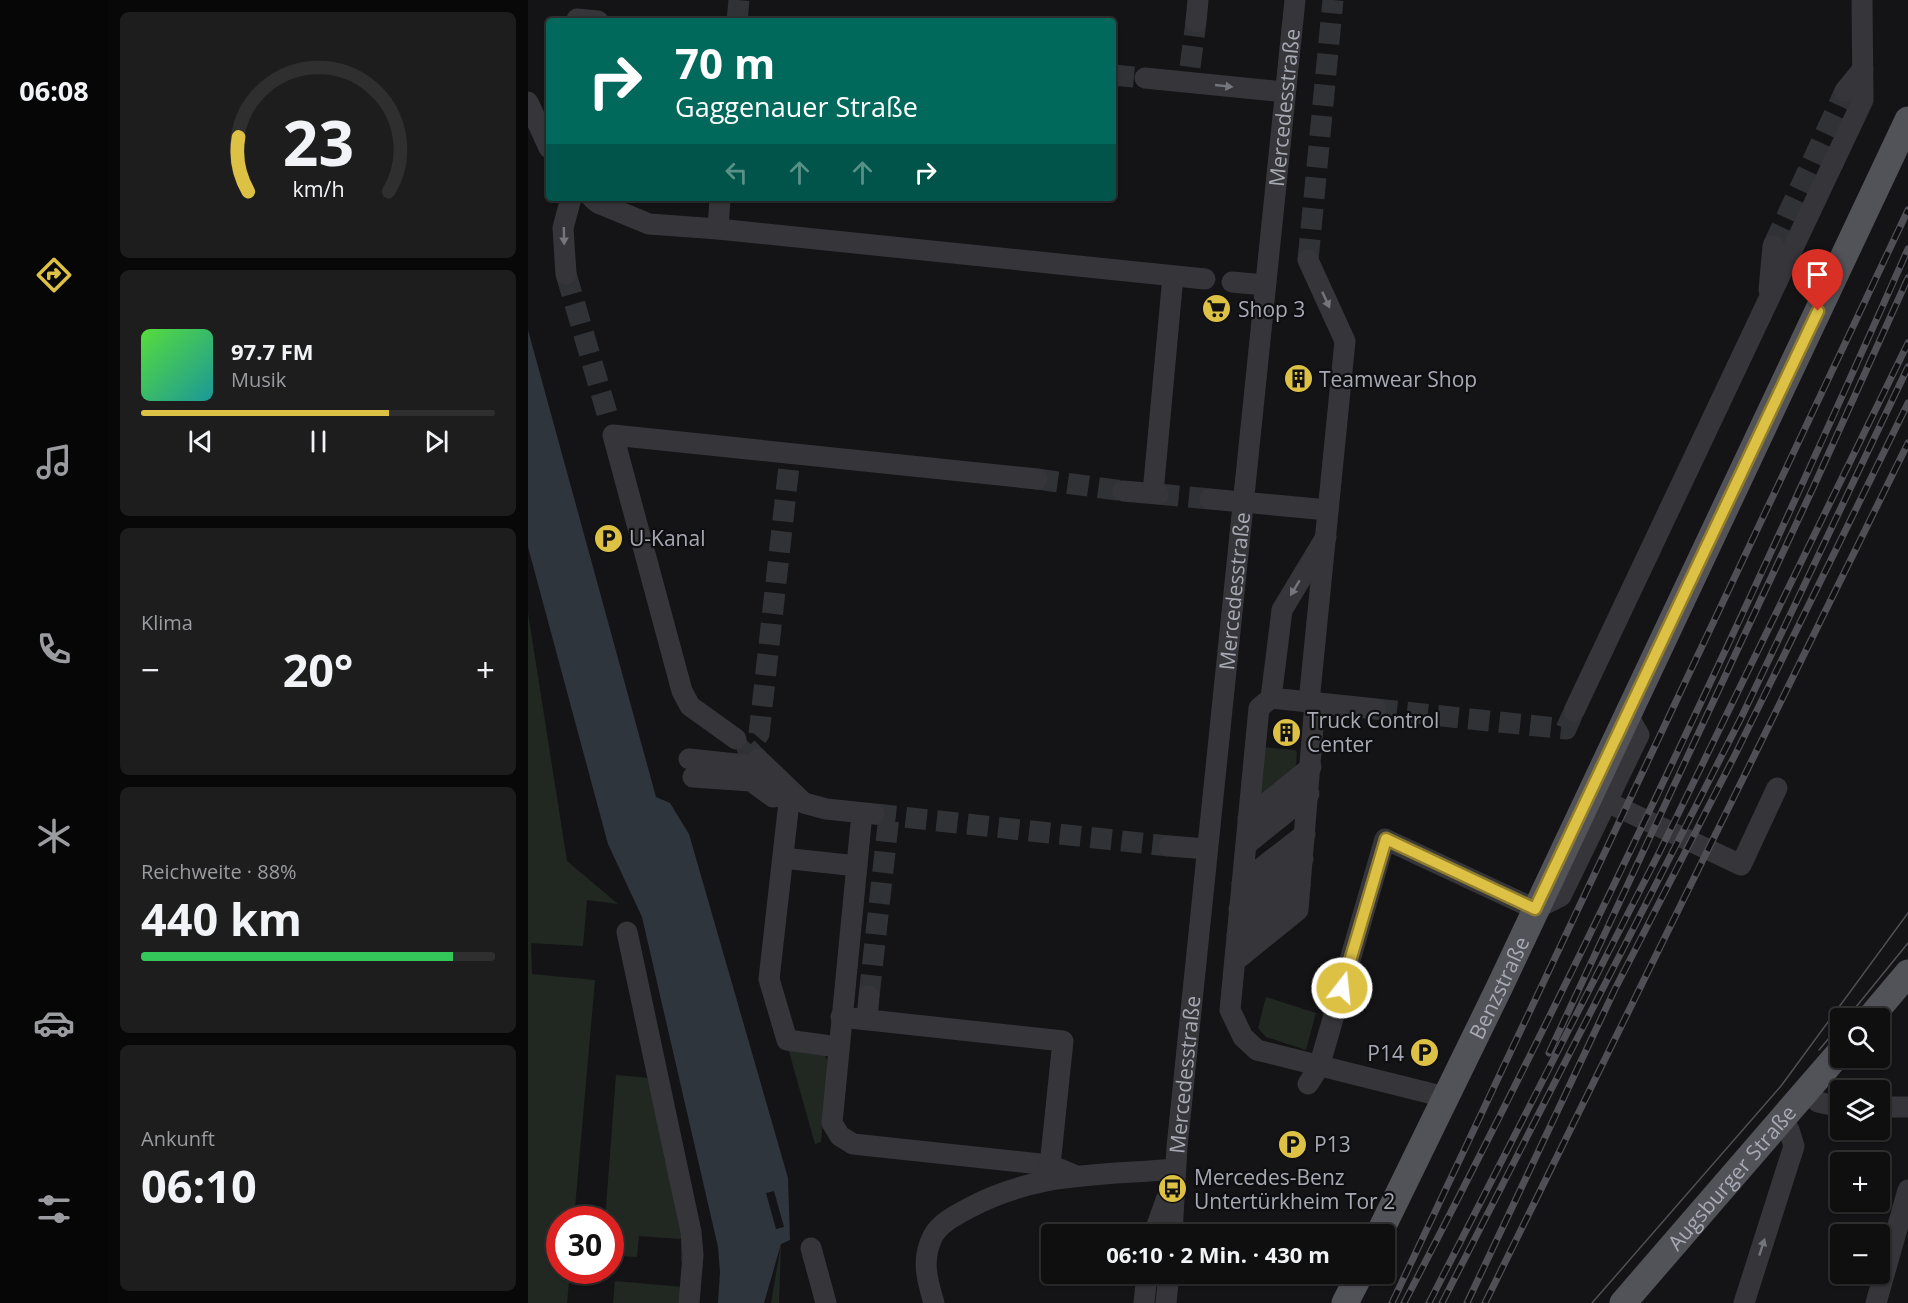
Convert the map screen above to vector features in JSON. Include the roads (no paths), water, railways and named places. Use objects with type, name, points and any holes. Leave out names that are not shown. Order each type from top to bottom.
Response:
[{"type":"main road","name":"Benzstraße","points":[[1384,1224],[1908,120]]},
{"type":"main road","points":[[1878,1008],[1908,973]]},
{"type":"main road","name":"Augsburger Straße","points":[[1623,1303],[1830,1063]]},
{"type":"main road","points":[[1345,1303],[1355,1284]]},
{"type":"street","points":[[1196,22],[1198,0]]},
{"type":"street","name":"Mercedesstraße","points":[[1172,1224],[1174,1174],[1295,0]]},
{"type":"street","points":[[1574,711],[1863,100],[1862,0]]},
{"type":"street","points":[[1845,91],[1863,69]]},
{"type":"street","points":[[1144,78],[1189,75],[1285,92]]},
{"type":"street","points":[[528,102],[546,141]]},
{"type":"street","points":[[566,274],[563,228],[570,201]]},
{"type":"street","points":[[596,201],[650,224],[1205,279]]},
{"type":"street","points":[[718,229],[720,201]]},
{"type":"street","points":[[1768,305],[1773,246]]},
{"type":"street","points":[[1241,890],[1305,833],[1328,510],[1345,341],[1308,260]]},
{"type":"street","points":[[1123,490],[1155,494],[1173,276]]},
{"type":"street","points":[[1232,282],[1266,285]]},
{"type":"street","points":[[736,739],[690,706],[682,692],[611,428],[789,459],[1037,478]]},
{"type":"street","points":[[1210,499],[1328,510]]},
{"type":"street","points":[[1326,537],[1282,610],[1271,698],[1259,708],[1230,1010],[1243,1037],[1257,1050],[1315,1079],[1445,1097]]},
{"type":"street","points":[[1271,698],[1313,709],[1376,710]]},
{"type":"street","points":[[1315,1079],[1386,839],[1535,909],[1561,897],[1639,735],[1627,714]]},
{"type":"street","points":[[790,793],[773,797],[755,782],[691,768],[766,767],[790,793],[810,806],[869,814],[857,866],[838,1047],[832,1123],[840,1137],[853,1144],[1050,1166],[1074,1174]]},
{"type":"street","points":[[1607,802],[1741,865],[1777,788]]},
{"type":"street","points":[[790,793],[769,979],[787,1040],[838,1047]]},
{"type":"street","points":[[1241,890],[1305,833]]},
{"type":"street","points":[[1241,890],[1305,833]]},
{"type":"street","points":[[1241,890],[1305,833]]},
{"type":"street","points":[[1169,846],[1208,849]]},
{"type":"street","points":[[783,858],[857,866]]},
{"type":"street","points":[[627,932],[690,1225],[693,1255],[689,1303]]},
{"type":"street","points":[[867,1019],[869,996]]},
{"type":"street","points":[[842,1017],[1063,1041],[1050,1166]]},
{"type":"street","points":[[1806,1091],[1818,1102],[1830,1105]]},
{"type":"street","points":[[1890,1107],[1908,1107]]},
{"type":"street","points":[[1744,1303],[1794,1146],[1789,1130],[1779,1121]]},
{"type":"street","points":[[934,1303],[925,1269],[929,1246],[936,1232],[953,1217],[988,1198],[1029,1183],[1074,1174],[1174,1174]]},
{"type":"street","name":"Mercedesstraße","points":[[1157,1224],[1174,1174]]},
{"type":"street","points":[[1876,1303],[1908,1190]]},
{"type":"street","points":[[811,1248],[826,1303]]},
{"type":"street","points":[[1144,1303],[1146,1284]]},
{"type":"street","points":[[1166,1303],[1168,1284]]},
{"type":"tunnel","points":[[737,18],[739,0]]},
{"type":"tunnel","points":[[1308,260],[1333,0]]},
{"type":"tunnel","points":[[1190,67],[1196,22]]},
{"type":"tunnel","points":[[1116,75],[1145,78]]},
{"type":"tunnel","points":[[1773,246],[1845,91]]},
{"type":"tunnel","points":[[566,274],[609,420]]},
{"type":"tunnel","points":[[758,759],[747,748],[759,734],[789,466]]},
{"type":"tunnel","points":[[1037,479],[1123,491]]},
{"type":"tunnel","points":[[1158,494],[1210,499]]},
{"type":"tunnel","points":[[1376,709],[1566,729],[1574,711]]},
{"type":"tunnel","points":[[875,814],[1169,846]]},
{"type":"tunnel","points":[[869,996],[889,816]]},
{"type":"tram line","points":[[1592,1303],[1781,1086],[1908,913]]},
{"type":"tram line","points":[[1855,1008],[1908,943]]},
{"type":"tram line","points":[[1819,1050],[1830,1037]]},
{"type":"railway","points":[[1392,1303],[1908,210]]},
{"type":"railway","points":[[1404,1303],[1601,912],[1727,648],[1908,249]]},
{"type":"railway","points":[[1549,1053],[1813,488],[1908,278]]},
{"type":"railway","points":[[1429,1303],[1660,851],[1908,343]]},
{"type":"railway","points":[[1442,1303],[1742,716],[1908,367]]},
{"type":"railway","points":[[1467,1303],[1615,989],[1735,755],[1908,403]]},
{"type":"railway","points":[[1485,1303],[1908,443]]},
{"type":"place","name":"Shop 3","points":[[1217,309]]},
{"type":"place","name":"Teamwear Shop","points":[[1298,379]]},
{"type":"place","name":"U-Kanal","points":[[608,538]]},
{"type":"place","name":"Truck Control Center","points":[[1286,732]]},
{"type":"place","name":"P14","points":[[1425,1053]]},
{"type":"place","name":"P13","points":[[1293,1144]]},
{"type":"place","name":"Mercedes-Benz Untertürkheim Tor 2","points":[[1173,1189]]}]
